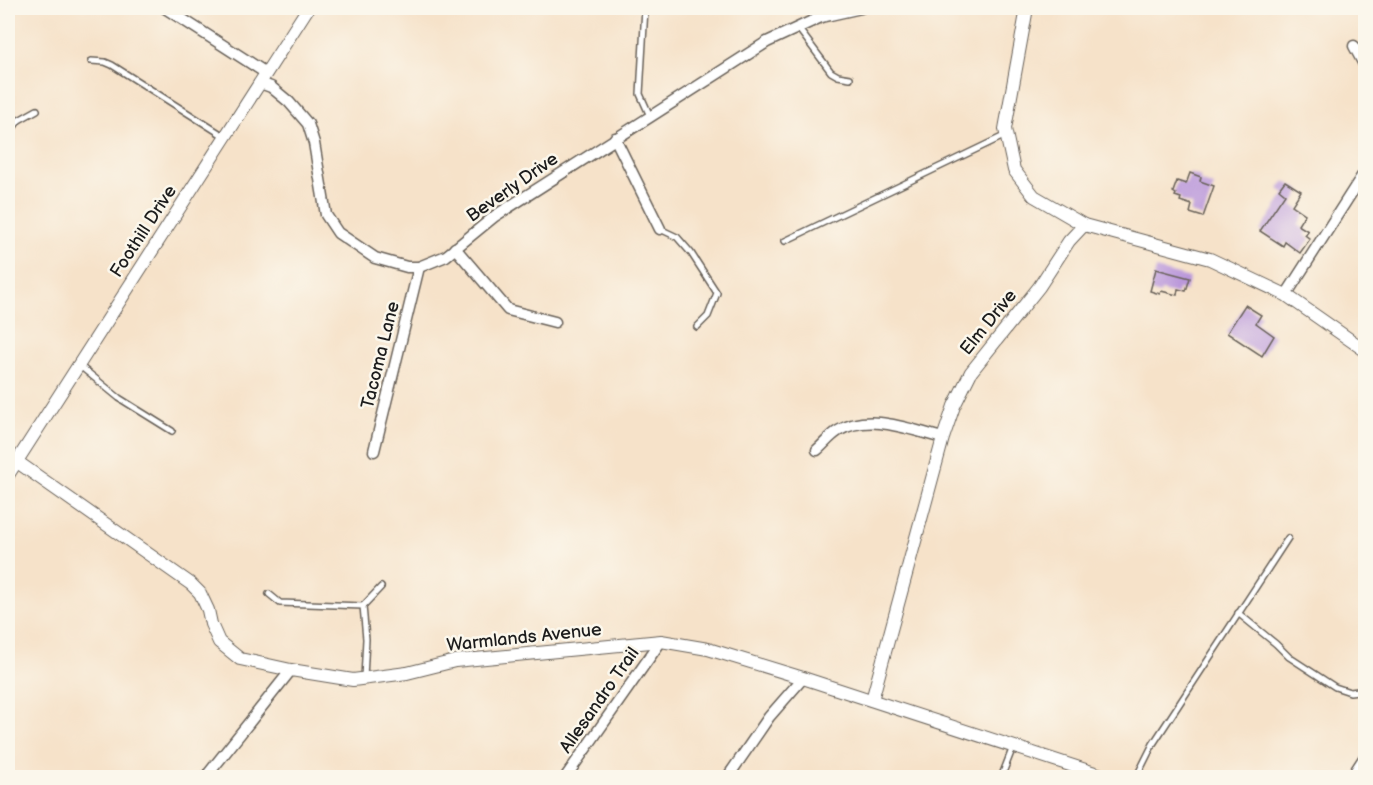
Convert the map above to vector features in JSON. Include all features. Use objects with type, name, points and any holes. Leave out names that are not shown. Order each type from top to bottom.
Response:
[{"type":"street","points":[[165,8],[263,78],[309,124],[326,215],[338,233],[375,258],[407,267],[419,267]]},
{"type":"street","name":"Foothill Drive","points":[[8,475],[12,458],[78,365],[308,8]]},
{"type":"street","name":"Beverly Drive","points":[[419,267],[446,256],[495,216],[767,42],[821,18],[861,8]]},
{"type":"street","points":[[1026,8],[1005,129],[1014,170],[1034,196],[1084,225],[1210,259],[1286,295],[1365,351]]},
{"type":"street","points":[[1354,46],[1365,68]]},
{"type":"street","points":[[615,138],[660,229]]},
{"type":"street","points":[[1286,295],[1365,170]]},
{"type":"street","name":"Elm Drive","points":[[872,700],[943,438],[954,406],[971,372],[1040,287],[1069,241],[1084,225]]},
{"type":"street","points":[[455,248],[508,310],[555,322]]},
{"type":"street","name":"Tacoma Lane","points":[[374,451],[419,267]]},
{"type":"street","points":[[817,450],[839,430],[874,421],[943,438]]},
{"type":"street","name":"Warmlands Avenue","points":[[12,458],[191,584],[200,593],[219,642],[240,659],[353,680],[407,673],[455,661],[661,641],[708,649],[1110,777]]},
{"type":"street","name":"Allesandro Trail","points":[[565,777],[661,641]]},
{"type":"street","points":[[205,777],[291,670]]},
{"type":"street","points":[[727,777],[769,717],[803,678]]},
{"type":"street","points":[[1351,777],[1365,755]]},
{"type":"lane","points":[[645,8],[640,94],[650,116]]},
{"type":"lane","points":[[798,28],[831,72],[850,78]]},
{"type":"lane","points":[[91,61],[112,65],[225,136]]},
{"type":"lane","points":[[8,135],[19,120],[37,110]]},
{"type":"lane","points":[[785,241],[1006,135]]},
{"type":"lane","points":[[660,229],[677,237],[691,253],[717,293],[708,316],[697,327]]},
{"type":"lane","points":[[78,365],[126,403],[172,431]]},
{"type":"lane","points":[[1136,777],[1153,744],[1200,676],[1288,538]]},
{"type":"lane","points":[[270,594],[280,603],[363,606],[381,587]]},
{"type":"lane","points":[[363,606],[366,639],[364,678]]},
{"type":"lane","points":[[1239,613],[1289,657],[1335,687],[1344,691],[1365,690]]},
{"type":"lane","points":[[1001,777],[1013,746]]},
{"type":"building","points":[[1190,173],[1201,177],[1200,181],[1214,186],[1203,217],[1190,213],[1192,205],[1180,201],[1181,198],[1175,196],[1173,192],[1177,181],[1186,184]]},
{"type":"building","points":[[1285,181],[1301,191],[1292,205],[1305,214],[1298,225],[1308,231],[1305,235],[1310,239],[1300,253],[1285,242],[1283,246],[1260,231],[1285,194],[1279,189]]},
{"type":"building","points":[[1156,269],[1190,278],[1186,291],[1178,289],[1177,295],[1150,291]]},
{"type":"building","points":[[1245,305],[1261,315],[1256,323],[1274,336],[1262,356],[1227,333]]}]
